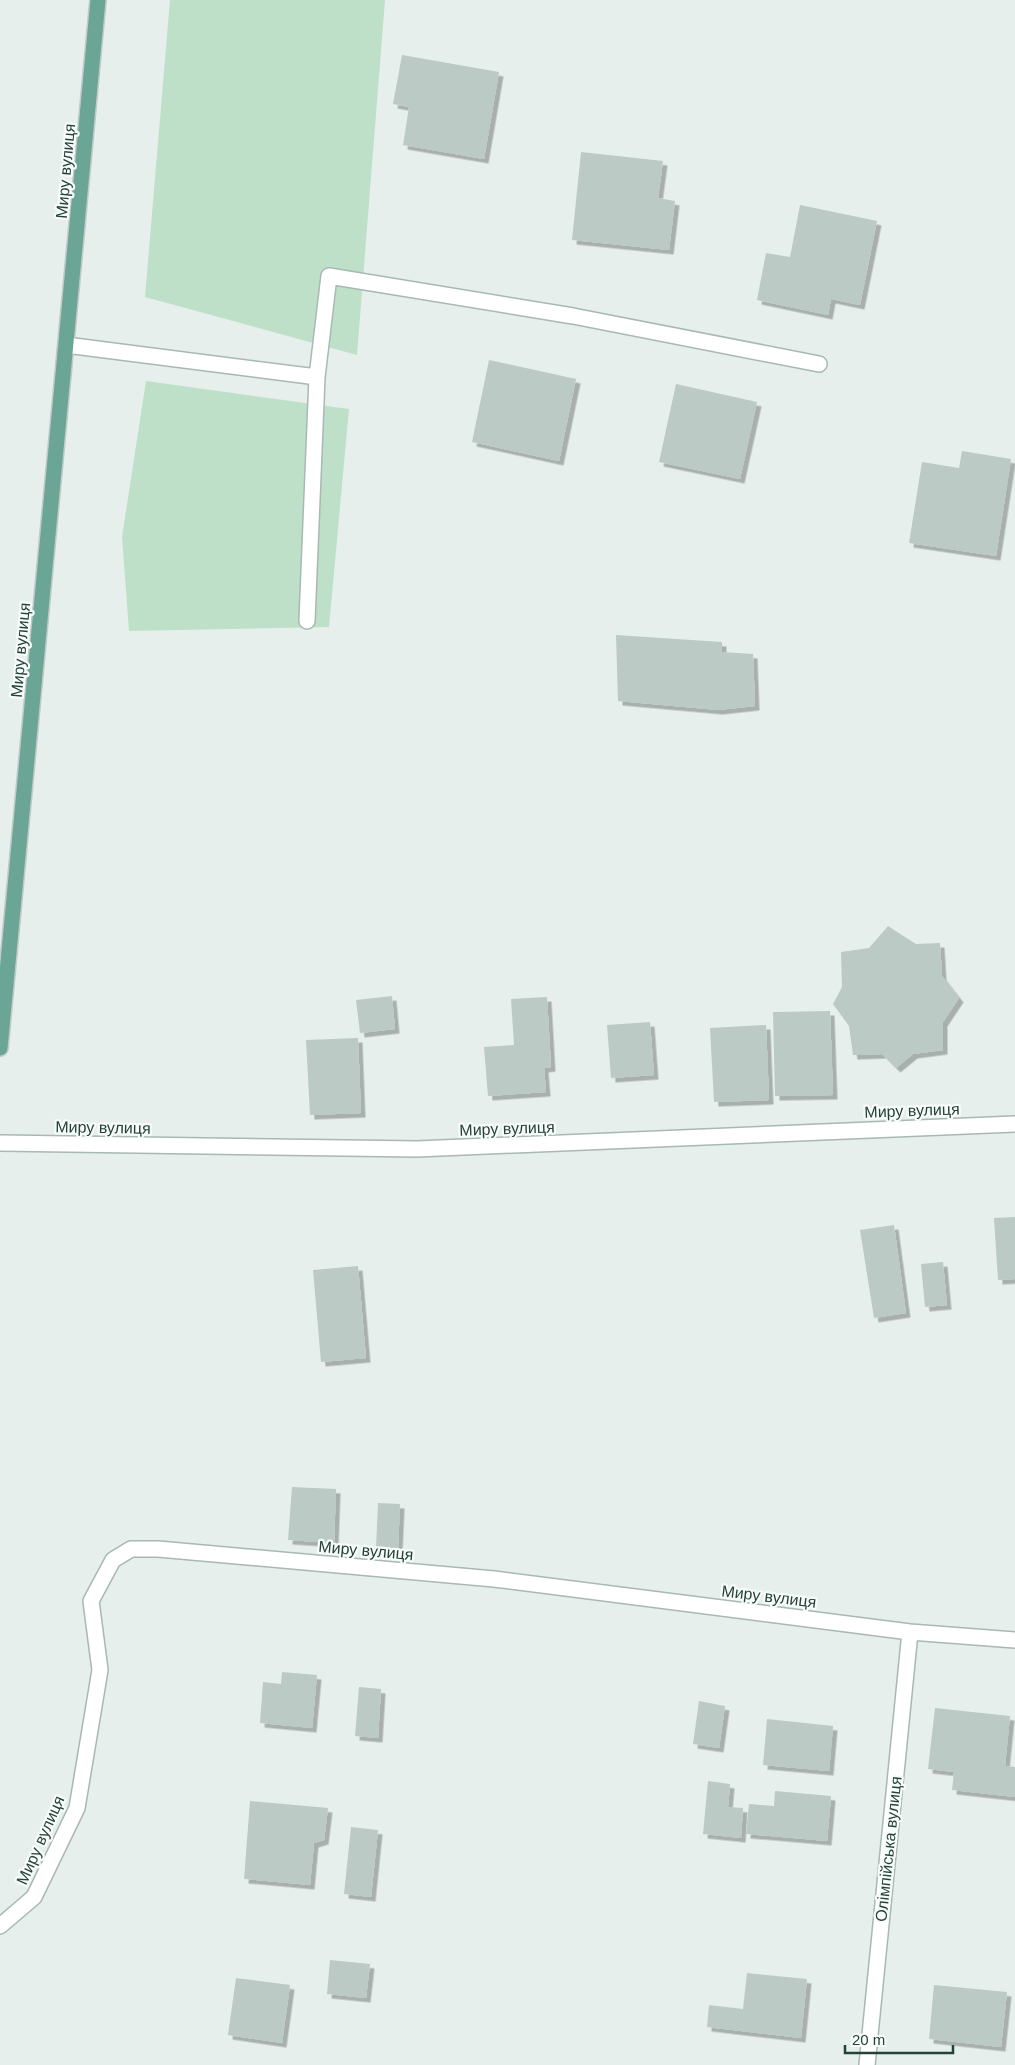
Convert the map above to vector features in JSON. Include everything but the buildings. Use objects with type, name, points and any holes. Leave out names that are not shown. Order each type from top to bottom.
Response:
[{"type":"main road","name":"Миру вулиця","points":[[0,1048],[98,0]]},
{"type":"street","points":[[307,621],[317,377],[329,276],[573,316],[819,364]]},
{"type":"street","points":[[66,345],[317,377]]},
{"type":"street","name":"Миру вулиця","points":[[0,1144],[417,1149],[1015,1124]]},
{"type":"street","name":"Миру вулиця","points":[[0,1926],[34,1897],[77,1808],[100,1670],[91,1600],[113,1560],[131,1549],[158,1549],[494,1579],[910,1632],[1015,1640]]},
{"type":"street","name":"Олімпійська вулиця","points":[[867,2065],[910,1632]]},
{"type":"green space","points":[[170,0],[385,0],[357,355],[145,297]]},
{"type":"green space","points":[[146,381],[349,409],[329,627],[129,631],[122,537]]}]
